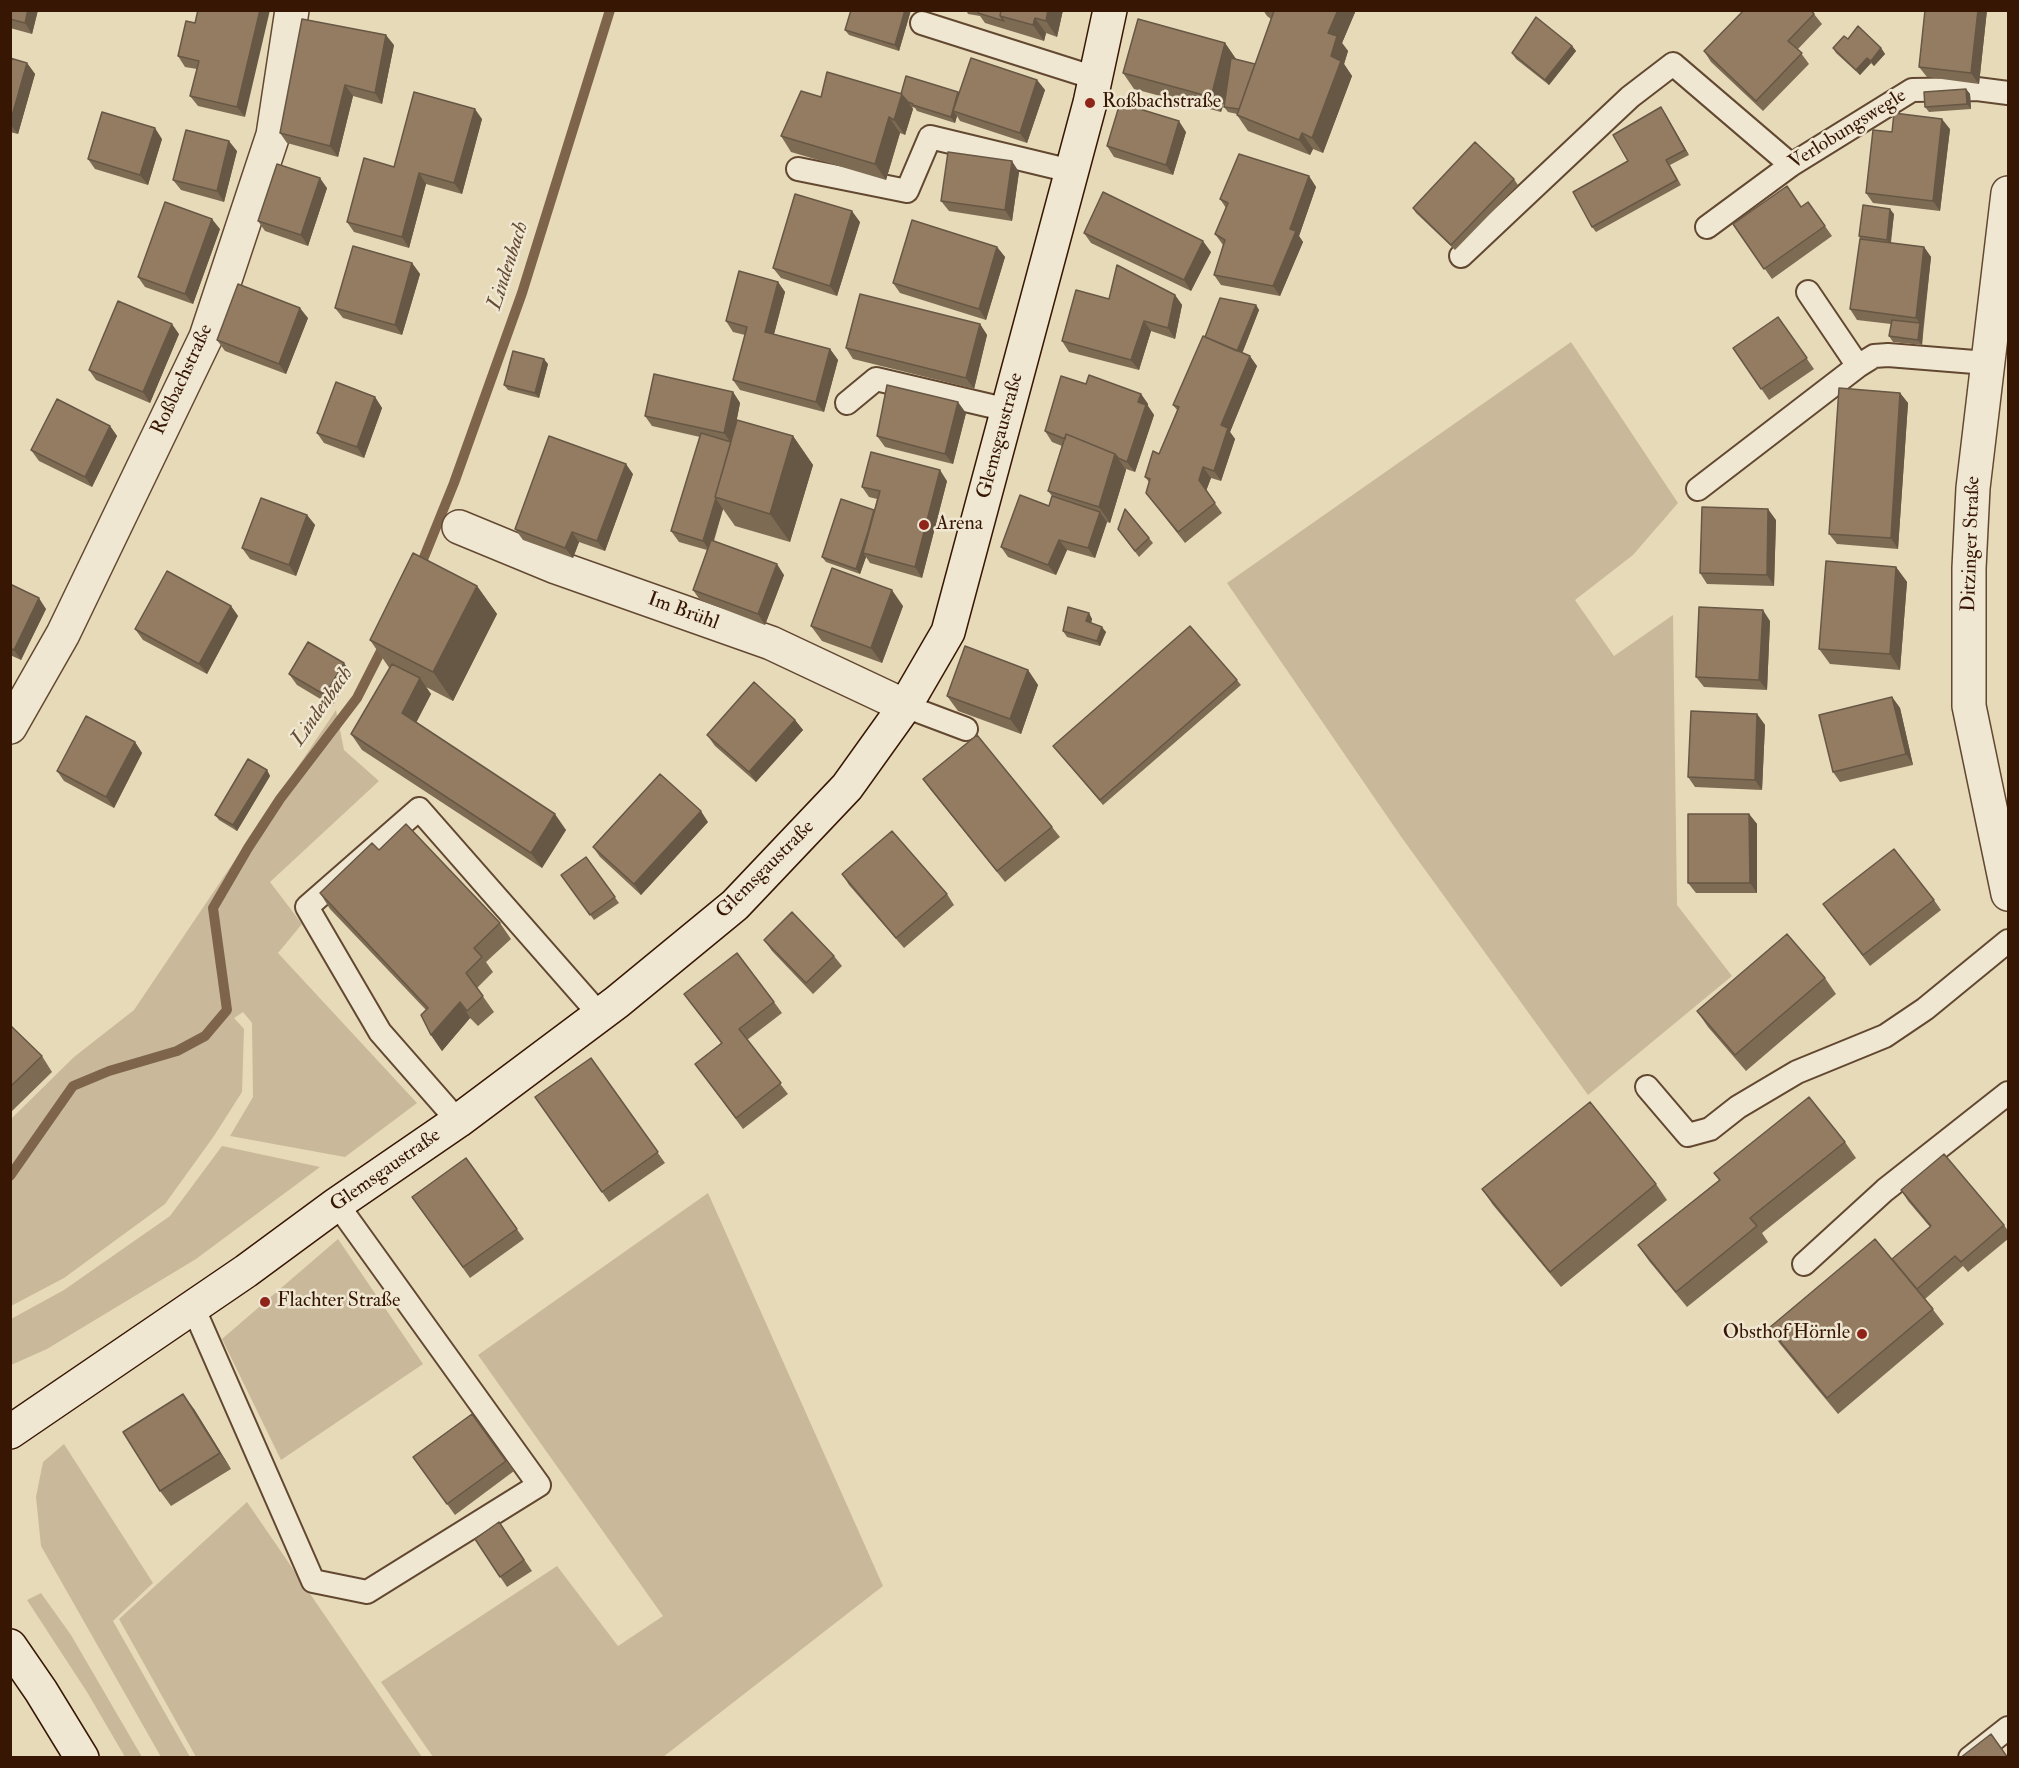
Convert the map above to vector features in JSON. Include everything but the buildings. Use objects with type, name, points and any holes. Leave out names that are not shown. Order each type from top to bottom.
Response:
[{"type":"main road","name":"Roßbachstraße","points":[[10,727],[63,634],[206,336],[273,135],[292,10]]},
{"type":"main road","name":"Glemsgaustraße","points":[[10,1432],[246,1271],[337,1204],[458,1121],[600,1015],[735,905],[848,787],[905,706],[948,632],[1071,171],[1110,10]]},
{"type":"main road","name":"Ditzinger Straße","points":[[2008,193],[1972,500],[1969,568],[1969,706],[2008,894]]},
{"type":"main road","name":"Im Brühl","points":[[459,527],[556,567],[771,644],[905,706]]},
{"type":"main road","points":[[10,1646],[82,1758]]},
{"type":"lane","points":[[922,23],[1095,78]]},
{"type":"lane","points":[[1461,256],[1630,97],[1673,64],[1791,165]]},
{"type":"lane","name":"Verlobungswegle","points":[[1707,227],[1791,165],[1912,90],[1977,89],[2008,93]]},
{"type":"lane","points":[[798,169],[907,191],[930,137],[1071,171]]},
{"type":"lane","points":[[1808,292],[1858,366]]},
{"type":"lane","points":[[1698,489],[1874,356],[1888,354],[1987,363]]},
{"type":"lane","points":[[847,403],[876,379],[1008,410]]},
{"type":"lane","points":[[905,706],[966,729]]},
{"type":"lane","points":[[458,1121],[380,1032],[308,907],[419,808],[600,1015]]},
{"type":"lane","points":[[1647,1087],[1688,1135],[1710,1128],[1738,1107],[1797,1072],[1885,1036],[1925,1009],[2008,941]]},
{"type":"lane","points":[[1804,1264],[1885,1190],[2008,1093]]},
{"type":"lane","points":[[193,1307],[313,1581],[367,1592],[539,1485],[337,1204]]},
{"type":"lane","points":[[1970,1758],[2008,1728]]},
{"type":"shaded area","points":[[1571,342],[1678,503],[1633,555],[1575,600],[1614,656],[1673,615],[1677,905],[1732,976],[1588,1095],[1402,838],[1227,583]]},
{"type":"shaded area","points":[[336,710],[344,750],[379,781],[270,882],[302,924],[278,953],[417,1103],[345,1157],[230,1136],[253,1097],[252,1023],[243,1012],[234,1018],[244,1029],[242,1092],[214,1136],[165,1204],[64,1278],[11,1306],[11,1119],[74,1057],[134,1010]]},
{"type":"shaded area","points":[[222,1146],[320,1167],[196,1259],[47,1349],[11,1365],[11,1319],[64,1290],[170,1216]]},
{"type":"shaded area","points":[[708,1193],[883,1586],[663,1757],[433,1757],[381,1682],[557,1566],[618,1646],[663,1616],[478,1355]]},
{"type":"shaded area","points":[[338,1239],[423,1364],[281,1460],[222,1339]]},
{"type":"shaded area","points":[[64,1444],[153,1583],[113,1621],[190,1757],[161,1757],[41,1546],[36,1497],[43,1462]]},
{"type":"shaded area","points":[[247,1502],[422,1757],[196,1757],[119,1619]]},
{"type":"shaded area","points":[[41,1593],[71,1635],[142,1757],[125,1757],[87,1692],[27,1600]]},
{"type":"waterway","name":"Lindenbach","points":[[418,572],[454,483],[522,293],[610,10]]},
{"type":"waterway","name":"Lindenbach","points":[[10,1176],[73,1086],[109,1071],[177,1051],[205,1036],[227,1010],[213,908],[280,799],[357,698],[385,643]]},
{"type":"place","name":"Roßbachstraße","points":[[1090,103]]},
{"type":"place","name":"Arena","points":[[924,525]]},
{"type":"place","name":"Flachter Straße","points":[[265,1302]]},
{"type":"place","name":"Obsthof Hörnle","points":[[1862,1334]]}]
